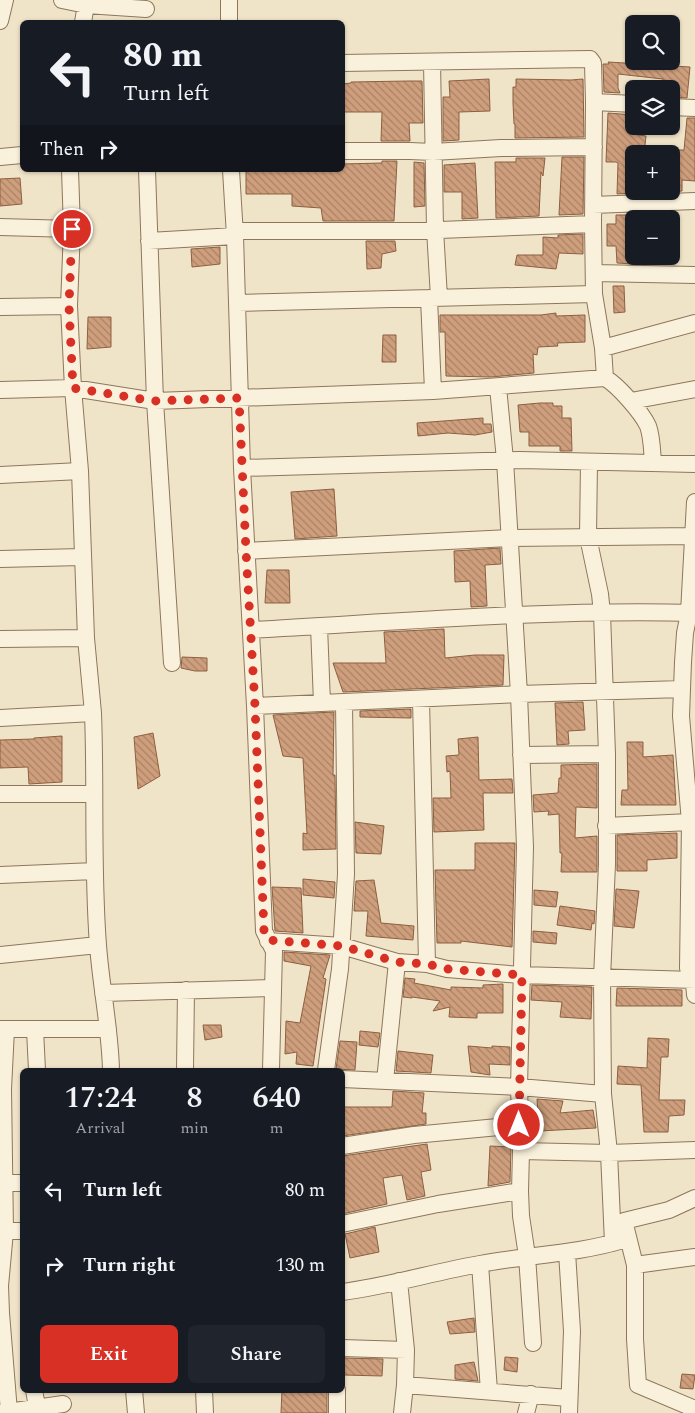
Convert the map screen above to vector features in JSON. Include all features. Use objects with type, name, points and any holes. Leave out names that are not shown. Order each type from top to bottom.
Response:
[{"type":"street","points":[[62,0],[146,10]]},
{"type":"street","points":[[229,0],[229,20]]},
{"type":"street","points":[[83,20],[86,2]]},
{"type":"street","points":[[345,63],[590,59],[593,63],[594,102],[594,294],[603,348],[605,378]]},
{"type":"street","points":[[432,62],[432,152],[435,229],[433,391]]},
{"type":"street","points":[[594,102],[625,104]]},
{"type":"street","points":[[680,107],[695,108]]},
{"type":"street","points":[[345,151],[410,150],[432,152],[501,148],[594,147]]},
{"type":"street","points":[[0,157],[20,155]]},
{"type":"street","points":[[70,172],[72,229],[69,306],[80,472],[86,638],[93,713],[94,871],[98,945],[111,1068]]},
{"type":"street","points":[[147,172],[154,401],[172,662]]},
{"type":"street","points":[[231,172],[242,468],[255,706],[264,931],[274,951],[271,1068]]},
{"type":"street","points":[[593,205],[695,201]]},
{"type":"street","points":[[149,241],[234,233],[414,231],[593,224]]},
{"type":"street","points":[[0,227],[72,229]]},
{"type":"street","points":[[594,273],[695,275]]},
{"type":"street","points":[[237,303],[594,294]]},
{"type":"street","points":[[0,307],[69,306]]},
{"type":"street","points":[[603,348],[695,323]]},
{"type":"street","points":[[0,390],[73,388],[154,401],[433,391],[605,378],[612,382],[631,401],[648,426],[654,462]]},
{"type":"street","points":[[498,387],[510,538],[525,847],[519,1087],[520,1191],[533,1343]]},
{"type":"street","points":[[631,401],[695,390]]},
{"type":"street","points":[[242,468],[505,460],[695,464]]},
{"type":"street","points":[[590,462],[588,537],[602,613],[607,754],[602,978],[603,1094],[609,1153],[613,1243]]},
{"type":"street","points":[[0,474],[80,472]]},
{"type":"street","points":[[268,940],[342,946],[397,962],[427,964],[447,969],[694,985],[688,968],[691,794],[681,716],[685,633],[692,613],[695,502]]},
{"type":"street","points":[[246,551],[510,538],[693,536]]},
{"type":"street","points":[[0,559],[82,557]]},
{"type":"street","points":[[250,630],[513,616],[602,613],[692,613]]},
{"type":"street","points":[[319,626],[322,703]]},
{"type":"street","points":[[0,639],[86,638]]},
{"type":"street","points":[[255,706],[682,689]]},
{"type":"street","points":[[421,699],[427,964]]},
{"type":"street","points":[[326,1068],[340,969],[346,874],[344,702]]},
{"type":"street","points":[[0,718],[93,713]]},
{"type":"street","points":[[521,755],[607,754]]},
{"type":"street","points":[[0,794],[94,794]]},
{"type":"street","points":[[606,826],[690,822]]},
{"type":"street","points":[[0,875],[94,871]]},
{"type":"street","points":[[0,955],[98,945]]},
{"type":"street","points":[[385,1081],[397,962]]},
{"type":"street","points":[[103,994],[273,988]]},
{"type":"street","points":[[185,1068],[186,990]]},
{"type":"street","points":[[63,1402],[5,1413],[0,1286],[3,1226],[3,1029],[108,1029]]},
{"type":"street","points":[[35,1030],[37,1068]]},
{"type":"street","points":[[345,1078],[519,1087],[603,1094]]},
{"type":"street","points":[[345,1146],[519,1125]]},
{"type":"street","points":[[521,1152],[609,1153],[695,1150]]},
{"type":"street","points":[[2,1183],[20,1183]]},
{"type":"street","points":[[345,1223],[438,1204],[520,1191]]},
{"type":"street","points":[[695,1198],[670,1210],[624,1222],[635,1265],[638,1385],[695,1409]]},
{"type":"street","points":[[3,1226],[20,1230]]},
{"type":"street","points":[[345,1292],[368,1289],[480,1264],[527,1256],[567,1252],[629,1238]]},
{"type":"street","points":[[405,1385],[530,1394],[569,1406],[572,1331],[567,1252]]},
{"type":"street","points":[[635,1265],[695,1257]]},
{"type":"street","points":[[480,1264],[490,1391]]},
{"type":"street","points":[[399,1281],[406,1350],[402,1413]]},
{"type":"street","points":[[345,1348],[406,1350]]},
{"type":"street","points":[[35,1393],[37,1407]]},
{"type":"street","points":[[134,1393],[136,1413]]},
{"type":"street","points":[[204,1393],[205,1413]]},
{"type":"street","points":[[337,1393],[337,1413]]},
{"type":"street","points":[[526,1413],[530,1394]]},
{"type":"building","points":[[608,62],[625,63],[625,70],[680,70],[680,66],[690,67],[687,98],[680,98],[680,80],[663,80],[618,74],[620,93],[604,92],[603,64],[609,64]]},
{"type":"building","points":[[489,79],[490,111],[459,112],[459,140],[443,141],[443,97],[450,97],[449,81]]},
{"type":"building","points":[[516,79],[583,79],[584,137],[515,138],[513,87],[516,87]]},
{"type":"building","points":[[422,81],[423,123],[409,123],[410,141],[381,141],[382,112],[345,112],[345,84]]},
{"type":"building","points":[[608,113],[625,114],[625,135],[646,136],[645,145],[625,145],[625,194],[617,194],[618,163],[606,162]]},
{"type":"building","points":[[687,118],[695,118],[695,181],[682,180],[682,191],[680,191],[680,150],[684,150]]},
{"type":"building","points":[[562,157],[584,157],[583,214],[559,215]]},
{"type":"building","points":[[516,158],[545,158],[543,176],[541,172],[539,216],[496,218],[495,162],[516,162]]},
{"type":"building","points":[[382,161],[397,161],[394,221],[323,221],[321,208],[292,206],[292,194],[246,194],[246,172],[345,172],[345,164],[382,163]]},
{"type":"building","points":[[414,162],[424,163],[425,206],[414,207]]},
{"type":"building","points":[[475,163],[478,218],[462,219],[462,192],[444,192],[444,165]]},
{"type":"building","points":[[20,178],[22,204],[0,206],[0,179]]},
{"type":"building","points":[[616,215],[625,215],[625,263],[617,263],[616,246],[607,246],[607,224],[616,224]]},
{"type":"building","points":[[583,234],[583,254],[559,253],[556,269],[515,265],[517,255],[543,255],[543,237],[558,238],[558,235]]},
{"type":"building","points":[[366,241],[395,241],[396,251],[382,254],[381,268],[367,269]]},
{"type":"building","points":[[220,247],[220,264],[192,267],[191,249]]},
{"type":"building","points":[[613,286],[624,286],[625,312],[614,313]]},
{"type":"building","points":[[556,313],[556,316],[585,315],[585,342],[557,343],[558,346],[538,347],[537,355],[533,354],[534,373],[491,377],[446,376],[445,332],[440,332],[440,315],[541,315]]},
{"type":"building","points":[[88,317],[111,317],[111,347],[87,349]]},
{"type":"building","points":[[383,335],[396,335],[396,362],[382,362]]},
{"type":"building","points":[[553,403],[553,406],[562,406],[562,418],[571,418],[572,451],[560,451],[560,446],[529,446],[529,432],[520,432],[518,405]]},
{"type":"building","points":[[483,418],[483,424],[491,424],[492,432],[475,435],[448,433],[418,436],[417,423]]},
{"type":"building","points":[[334,489],[337,536],[295,539],[291,492]]},
{"type":"building","points":[[500,548],[501,564],[485,565],[487,606],[471,607],[470,581],[455,582],[454,551]]},
{"type":"building","points":[[267,570],[289,570],[290,603],[265,603]]},
{"type":"building","points":[[444,629],[445,658],[504,655],[503,685],[343,692],[333,663],[386,663],[384,632]]},
{"type":"building","points":[[182,657],[207,658],[207,671],[181,668]]},
{"type":"building","points":[[583,702],[585,730],[568,731],[569,744],[557,745],[555,703]]},
{"type":"building","points":[[411,709],[411,718],[360,717],[360,711]]},
{"type":"building","points":[[334,712],[333,775],[335,775],[336,849],[303,850],[303,833],[307,834],[303,758],[283,756],[273,715]]},
{"type":"building","points":[[153,733],[160,776],[138,789],[134,737]]},
{"type":"building","points":[[62,736],[62,782],[29,784],[28,767],[0,768],[0,740]]},
{"type":"building","points":[[478,737],[479,780],[512,779],[513,793],[483,793],[484,830],[434,832],[433,798],[451,798],[450,771],[447,772],[446,756],[459,755],[458,739]]},
{"type":"building","points":[[627,742],[643,742],[643,757],[673,755],[676,805],[621,805],[622,790],[628,790]]},
{"type":"building","points":[[597,764],[597,808],[576,807],[575,838],[597,836],[597,872],[561,872],[562,853],[560,853],[559,814],[548,815],[549,811],[534,812],[533,795],[558,793],[561,765]]},
{"type":"building","points":[[355,822],[384,826],[381,854],[356,853]]},
{"type":"building","points":[[677,833],[677,858],[647,860],[647,871],[617,871],[617,835]]},
{"type":"building","points":[[475,843],[515,843],[512,947],[461,941],[461,943],[437,943],[435,870],[475,870]]},
{"type":"building","points":[[303,879],[335,882],[334,898],[303,895]]},
{"type":"building","points":[[374,880],[381,923],[414,926],[413,940],[366,936],[368,911],[354,911],[356,881]]},
{"type":"building","points":[[272,887],[301,888],[303,933],[275,931]]},
{"type":"building","points":[[616,889],[639,891],[634,928],[614,926]]},
{"type":"building","points":[[534,890],[558,892],[556,907],[534,905]]},
{"type":"building","points":[[560,906],[595,911],[594,924],[592,923],[591,930],[557,925]]},
{"type":"building","points":[[533,931],[557,933],[556,944],[533,942]]},
{"type":"building","points":[[284,952],[330,955],[323,978],[326,979],[313,1066],[296,1064],[297,1052],[285,1054],[286,1021],[300,1023],[311,966],[284,961]]},
{"type":"building","points":[[405,978],[415,979],[414,983],[451,990],[451,987],[483,988],[483,985],[503,984],[503,1013],[477,1013],[477,1018],[449,1017],[450,1007],[433,1011],[440,1001],[403,997]]},
{"type":"building","points":[[532,985],[592,987],[591,1019],[560,1017],[562,1002],[531,1000]]},
{"type":"building","points":[[617,988],[682,990],[682,1006],[616,1006]]},
{"type":"building","points":[[203,1025],[221,1025],[222,1037],[205,1040]]},
{"type":"building","points":[[360,1031],[380,1033],[378,1047],[359,1045]]},
{"type":"building","points":[[648,1038],[669,1039],[668,1057],[661,1057],[659,1100],[685,1100],[684,1115],[669,1116],[668,1132],[644,1132],[641,1085],[617,1084],[618,1066],[647,1068]]},
{"type":"building","points":[[340,1041],[357,1042],[355,1070],[336,1068]]},
{"type":"building","points":[[468,1046],[510,1047],[510,1065],[489,1064],[490,1075],[471,1072]]},
{"type":"building","points":[[398,1051],[433,1055],[431,1073],[396,1071]]},
{"type":"building","points":[[393,1091],[424,1093],[422,1113],[426,1113],[426,1124],[345,1136],[345,1107],[392,1107]]},
{"type":"building","points":[[537,1099],[563,1101],[560,1113],[593,1110],[596,1128],[539,1131]]},
{"type":"building","points":[[427,1144],[431,1170],[421,1172],[425,1196],[407,1200],[402,1175],[383,1178],[387,1204],[345,1213],[345,1156]]},
{"type":"building","points":[[490,1146],[511,1147],[510,1182],[488,1186]]},
{"type":"building","points":[[375,1227],[379,1252],[350,1258],[345,1234]]},
{"type":"building","points":[[474,1318],[475,1332],[450,1334],[447,1322]]},
{"type":"building","points":[[505,1357],[518,1358],[517,1372],[504,1370]]},
{"type":"building","points":[[345,1358],[383,1359],[382,1376],[345,1375]]},
{"type":"building","points":[[474,1362],[478,1381],[455,1379],[455,1365]]},
{"type":"building","points":[[682,1374],[695,1375],[693,1389],[680,1388]]},
{"type":"building","points":[[282,1393],[327,1393],[327,1413],[281,1413]]},
{"type":"route","points":[[72,229],[69,306],[73,388],[154,401],[239,398],[255,706],[264,931],[268,940],[342,946],[397,962],[427,964],[447,969],[522,975],[519,1125]]}]
